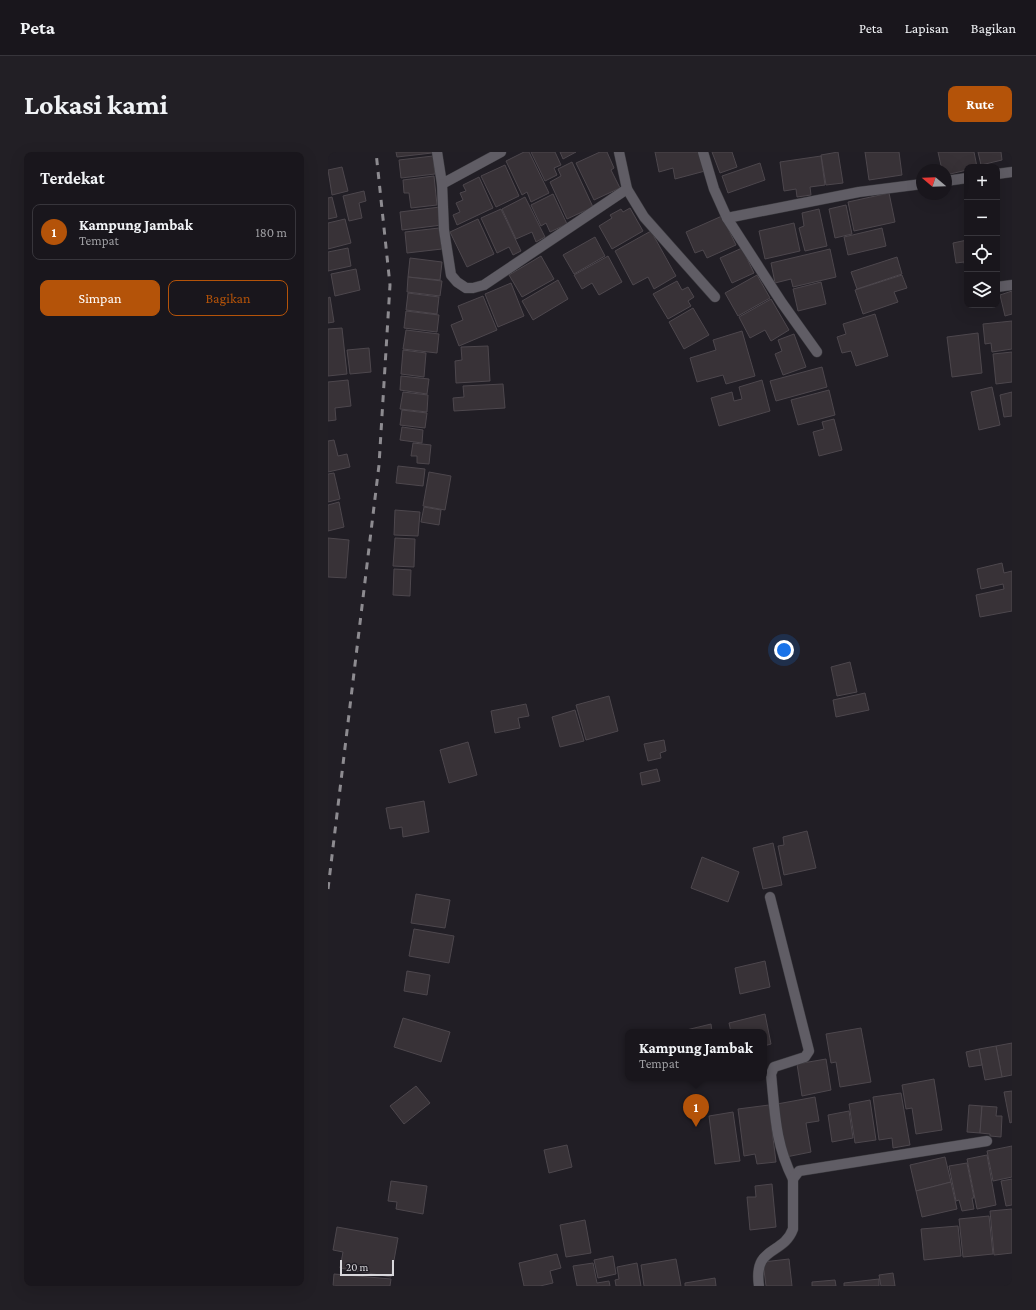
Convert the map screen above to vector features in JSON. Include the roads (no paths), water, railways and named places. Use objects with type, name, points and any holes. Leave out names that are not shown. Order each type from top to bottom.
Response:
[{"type":"street","points":[[437,152],[442,184],[444,230],[451,275],[457,282],[466,288],[484,285],[628,189]]},
{"type":"street","points":[[442,184],[501,152]]},
{"type":"street","points":[[619,152],[628,189],[644,216],[715,297]]},
{"type":"street","points":[[702,152],[714,189],[727,218],[782,303],[817,352]]},
{"type":"street","points":[[1000,174],[1012,172]]},
{"type":"street","points":[[952,180],[964,178]]},
{"type":"street","points":[[727,218],[859,192],[916,185]]},
{"type":"street","points":[[1000,287],[1012,285]]},
{"type":"street","points":[[759,1286],[758,1273],[761,1260],[788,1239],[793,1229],[793,1179],[784,1162],[778,1142],[771,1074],[774,1067],[805,1057],[809,1051],[770,897]]},
{"type":"street","points":[[793,1179],[799,1171],[987,1141]]},
{"type":"railway","points":[[328,889],[379,465],[390,285],[376,152]]},
{"type":"place","name":"Kampung Jambak","points":[[696,1127]]}]
